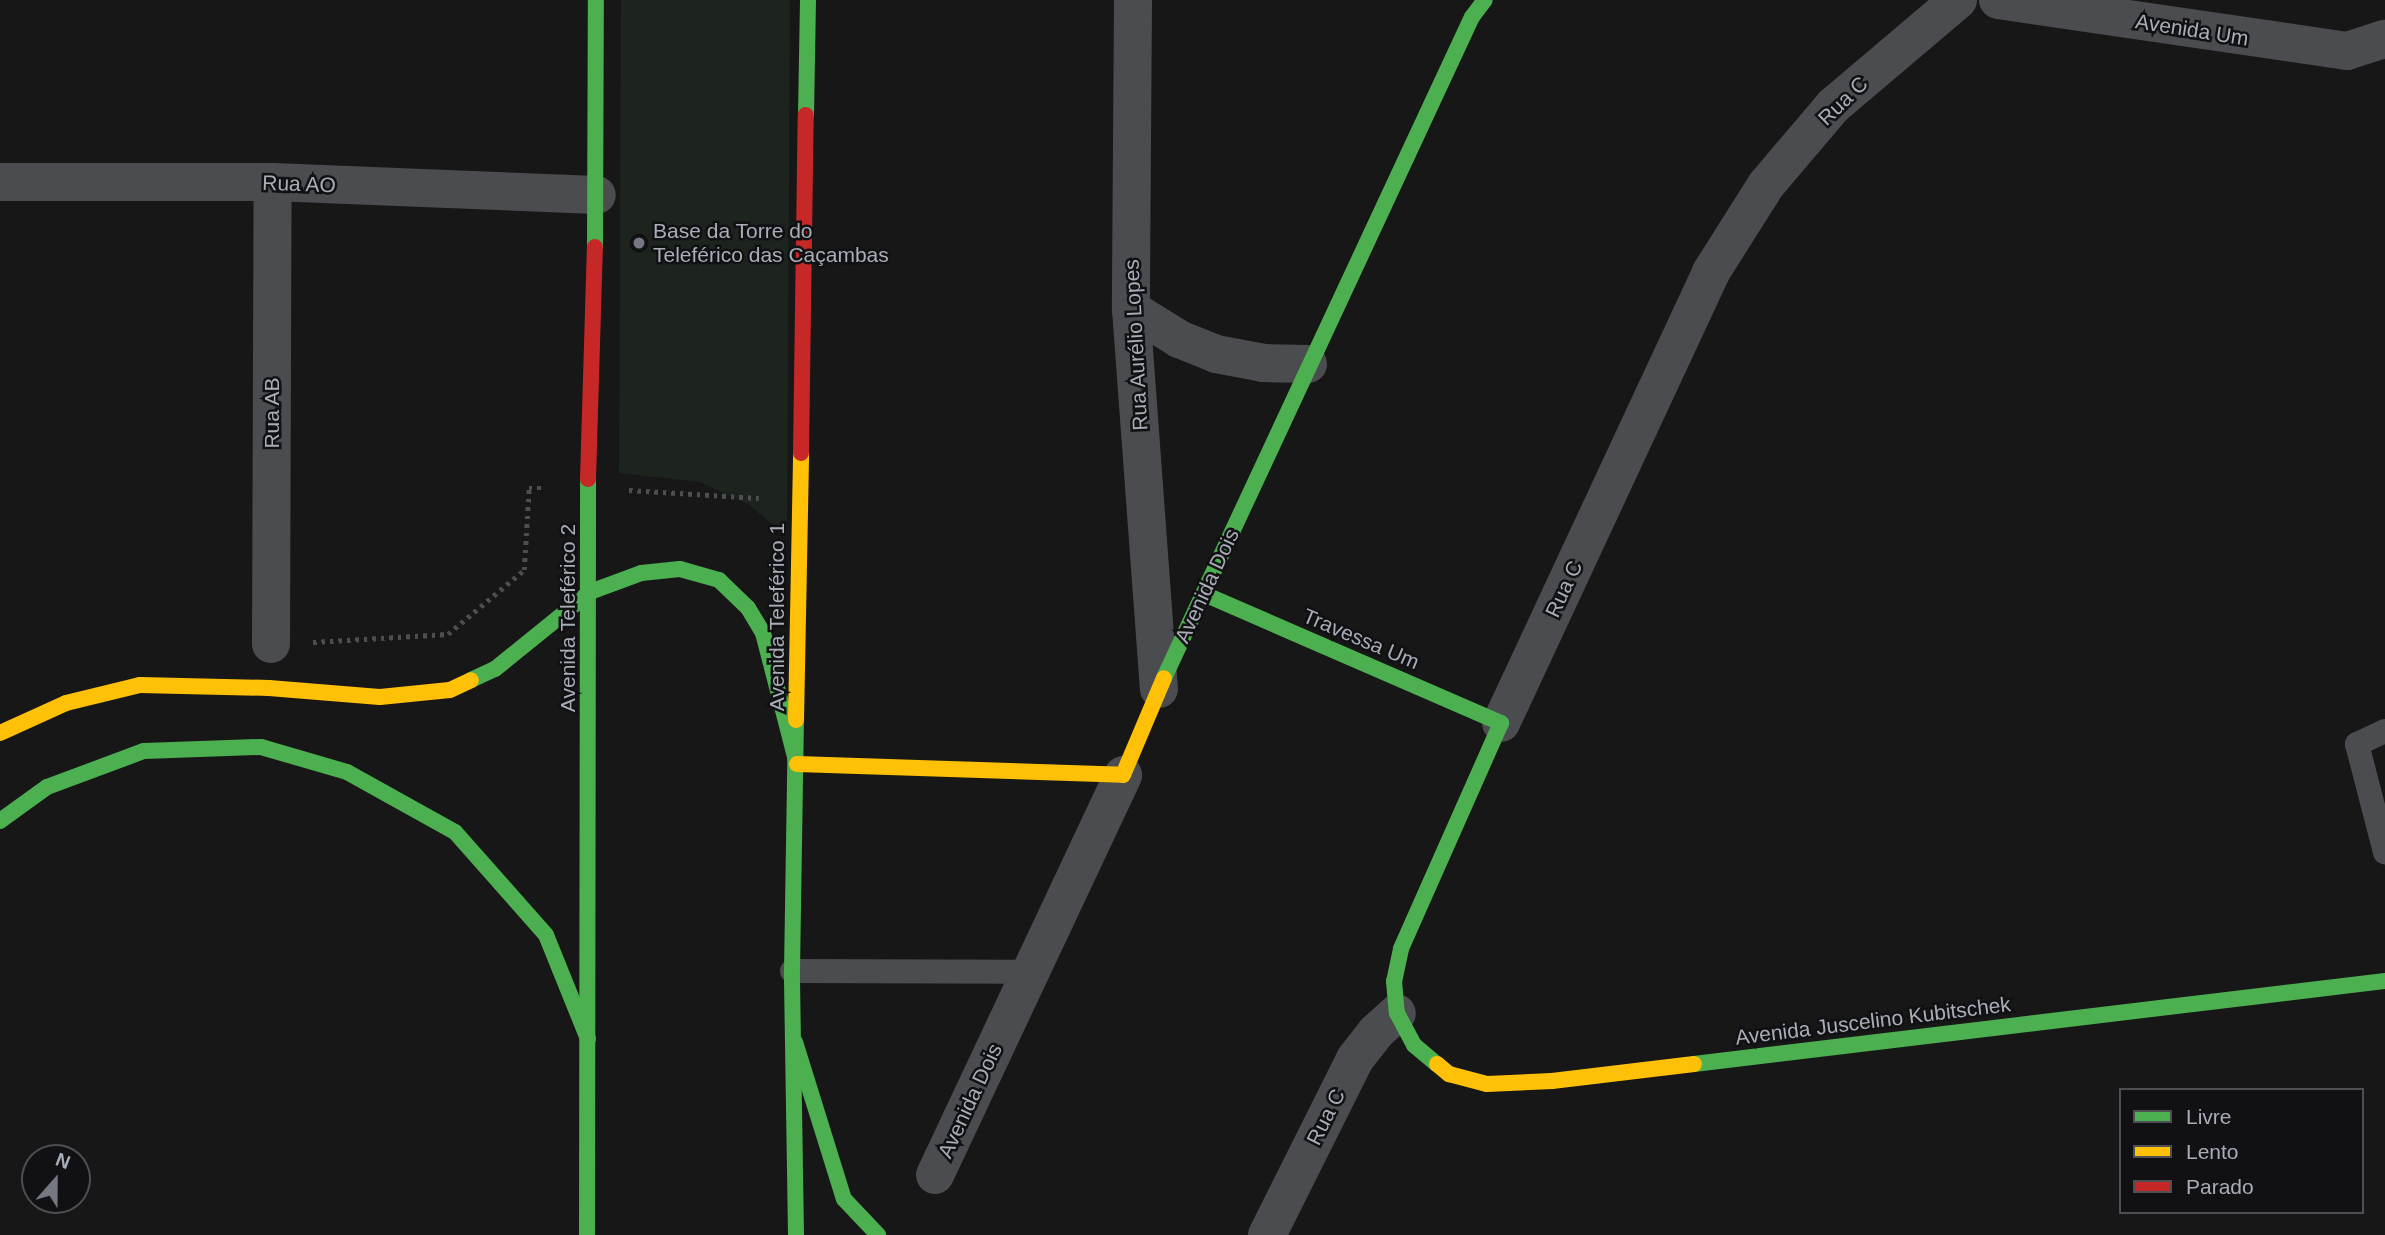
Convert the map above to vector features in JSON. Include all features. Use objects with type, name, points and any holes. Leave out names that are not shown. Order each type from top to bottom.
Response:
[{"type":"main road","name":"Avenida Teleférico 2","points":[[587,1235],[590,592],[588,487],[597,195],[596,0]]},
{"type":"main road","name":"Avenida Teleférico 1","points":[[796,1235],[792,971],[808,0]]},
{"type":"main road","name":"Avenida Dois","points":[[1123,775],[1159,689],[1473,6]]},
{"type":"main road","points":[[0,733],[66,703],[140,685],[269,688],[380,697],[450,690],[495,669],[590,592],[641,573],[680,569],[719,580],[748,608],[763,633],[797,764],[1123,775]]},
{"type":"main road","name":"Travessa Um","points":[[1204,594],[1501,723]]},
{"type":"main road","name":"Rua C","points":[[1397,1013],[1394,981],[1401,949],[1501,723]]},
{"type":"main road","points":[[0,821],[47,787],[144,751],[261,747],[347,772],[455,832],[545,935],[588,1039]]},
{"type":"main road","name":"Avenida Juscelino Kubitschek","points":[[1397,1013],[1414,1045],[1449,1074],[1488,1084],[1566,1079],[2385,981]]},
{"type":"main road","points":[[794,1042],[844,1199],[878,1235]]},
{"type":"street","name":"Rua Aurélio Lopes","points":[[1133,0],[1131,309],[1159,689]]},
{"type":"street","name":"Rua C","points":[[1501,723],[1718,261],[1766,185],[1833,106],[1958,0]]},
{"type":"street","name":"Avenida Um","points":[[1998,0],[2336,50],[2347,51],[2385,39]]},
{"type":"street","name":"Rua AO","points":[[0,182],[273,183],[597,195]]},
{"type":"street","name":"Rua AB","points":[[271,644],[273,183]]},
{"type":"street","points":[[1131,309],[1179,339],[1216,354],[1264,363],[1308,364]]},
{"type":"street","name":"Avenida Dois","points":[[935,1175],[1123,775]]},
{"type":"street","name":"Rua C","points":[[1267,1235],[1355,1059],[1376,1032],[1397,1013]]},
{"type":"lane","points":[[2385,731],[2357,744],[2385,852]]},
{"type":"lane","points":[[792,971],[1030,972]]},
{"type":"path","points":[[271,644],[449,634],[524,569],[528,488],[588,487],[799,501]]},
{"type":"shaded area","points":[[621,0],[790,0],[787,537],[748,504],[700,482],[619,473]]},
{"type":"traffic: fast","points":[[595,247],[596,0]]},
{"type":"traffic: fast","points":[[806,115],[808,0]]},
{"type":"traffic: fast","points":[[1164,678],[1472,17],[1485,0]]},
{"type":"traffic: fast","points":[[587,1235],[588,479]]},
{"type":"traffic: fast","points":[[471,680],[495,669],[590,592],[641,573],[680,569],[719,580],[748,608],[763,633],[797,764]]},
{"type":"traffic: fast","points":[[1204,594],[1501,723],[1401,949],[1394,981],[1397,1013],[1414,1045],[1437,1064]]},
{"type":"traffic: fast","points":[[796,720],[792,971],[796,1235]]},
{"type":"traffic: fast","points":[[0,821],[47,787],[144,751],[261,747],[347,772],[455,832],[546,935],[588,1039]]},
{"type":"traffic: fast","points":[[1694,1064],[2385,981]]},
{"type":"traffic: fast","points":[[795,1042],[844,1199],[878,1235]]},
{"type":"traffic: slow","points":[[796,720],[801,453]]},
{"type":"traffic: slow","points":[[797,764],[1123,775],[1164,678]]},
{"type":"traffic: slow","points":[[0,733],[66,703],[140,685],[269,688],[380,697],[450,690],[471,680]]},
{"type":"traffic: slow","points":[[1437,1064],[1449,1074],[1487,1084],[1552,1081],[1694,1064]]},
{"type":"traffic: jam","points":[[801,453],[806,115]]},
{"type":"traffic: jam","points":[[588,479],[595,247]]},
{"type":"place","name":"Base da Torre do Teleférico das Caçambas","points":[[639,243]]}]
